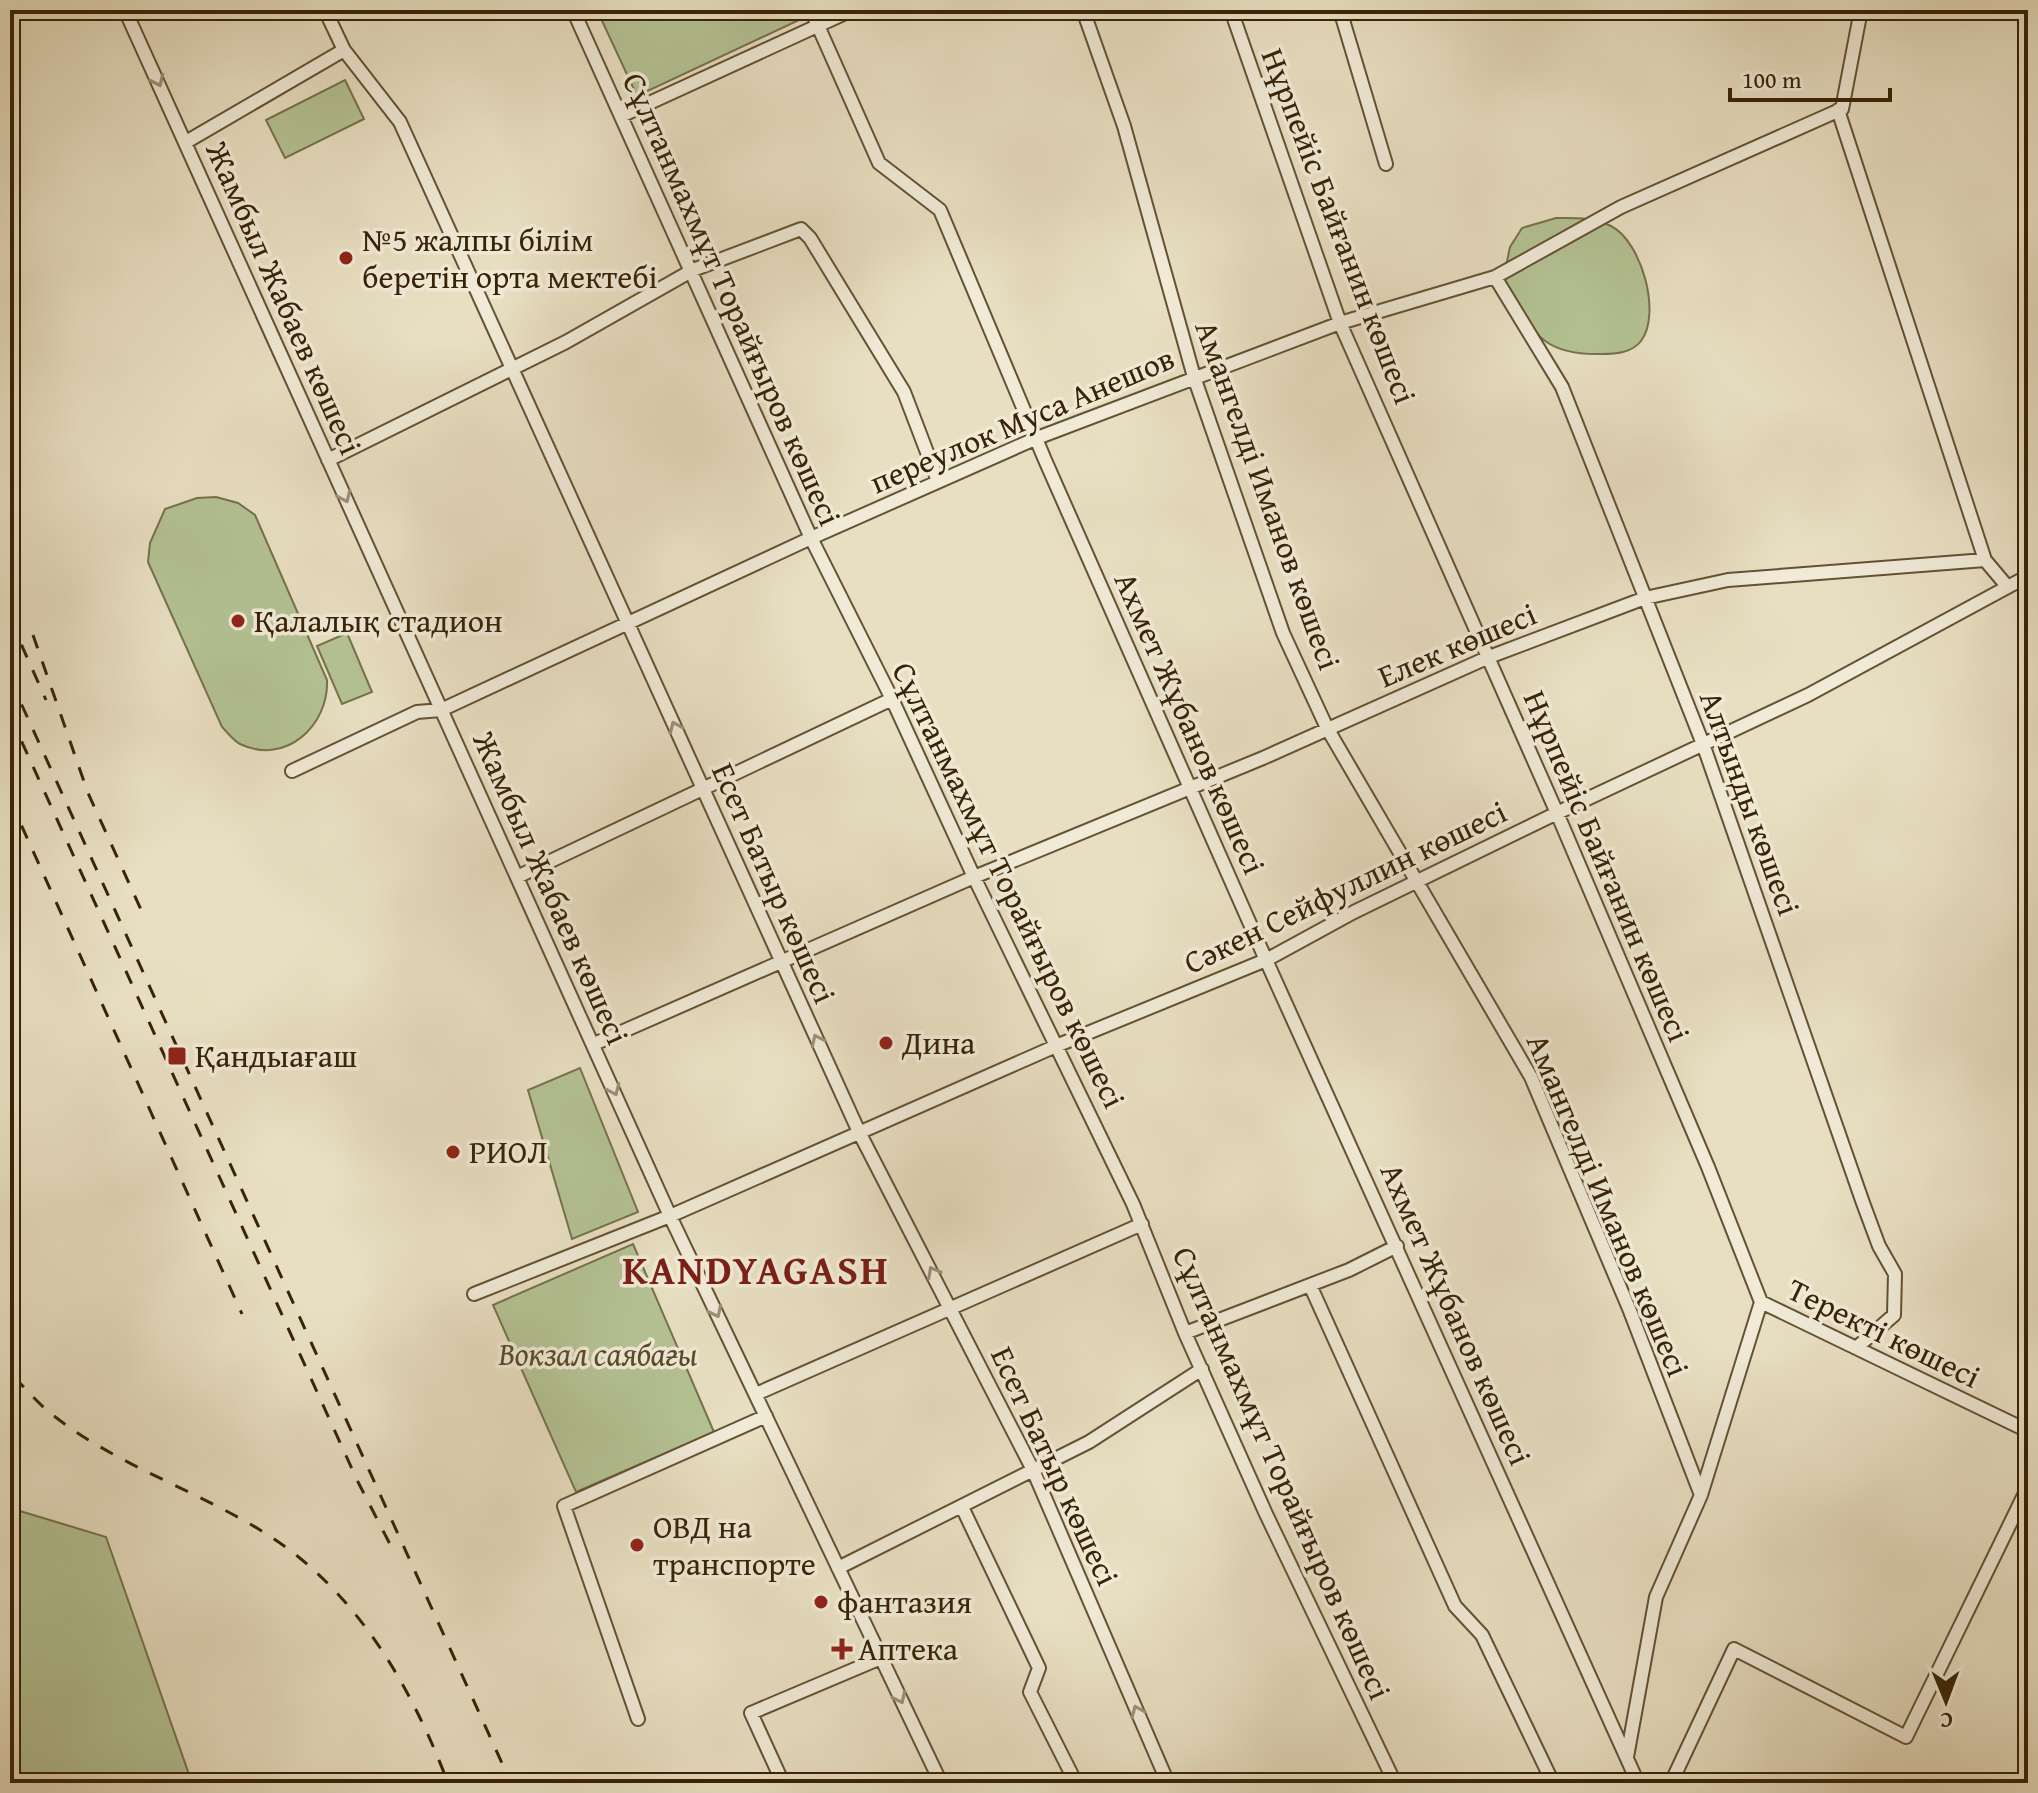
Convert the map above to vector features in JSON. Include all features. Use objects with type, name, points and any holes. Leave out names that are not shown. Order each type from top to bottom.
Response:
[{"type":"street","name":"Жамбыл Жабаев көшесі","points":[[125,10],[670,1216],[941,1783]]},
{"type":"street","name":"Есет Батыр көшесі","points":[[325,10],[344,50],[400,122],[859,1132],[1033,1470],[1168,1783]]},
{"type":"street","name":"Сұлтанмахмұт Торайғыров көшесі","points":[[573,10],[693,270],[811,538],[892,699],[974,877],[1142,1224],[1185,1333],[1266,1514],[1395,1783]]},
{"type":"street","name":"Ахмет Жұбанов көшесі","points":[[811,10],[879,163],[940,210],[1266,960],[1638,1783]]},
{"type":"street","points":[[621,116],[852,10]]},
{"type":"street","name":"Амангелді Иманов көшесі","points":[[1083,10],[1124,126],[1194,377],[1283,633],[1327,728],[1531,1077],[1630,1311],[1701,1495]]},
{"type":"street","name":"Нұрпейіс Байғанин көшесі","points":[[1231,10],[1340,323],[1557,813],[1708,1167],[1761,1302]]},
{"type":"street","points":[[1340,10],[1386,164]]},
{"type":"street","points":[[1861,10],[1842,109],[1838,110],[1985,560],[2006,585]]},
{"type":"street","points":[[186,142],[344,50]]},
{"type":"street","name":"переулок Муса Анешов","points":[[292,771],[417,712],[441,710],[811,538],[1037,438],[1340,323],[1495,277],[1621,207],[1838,110]]},
{"type":"street","points":[[328,460],[566,342],[693,270],[801,229],[810,238],[904,392],[938,481]]},
{"type":"street","name":"Алтынды көшесі","points":[[1495,277],[1562,387],[1703,744],[1879,1246],[1895,1274],[1894,1315],[1856,1348]]},
{"type":"street","name":"Елек көшесі","points":[[594,1044],[781,960],[1192,788],[1489,657],[1645,598],[1728,580],[1985,560]]},
{"type":"street","name":"Сәкен Сейфуллин көшесі","points":[[474,1294],[670,1216],[1056,1046],[1266,960],[1415,882],[1808,695],[2006,585],[2028,576]]},
{"type":"street","points":[[517,877],[892,699]]},
{"type":"street","points":[[756,1394],[1142,1224]]},
{"type":"street","points":[[1185,1333],[1310,1285],[1397,1246]]},
{"type":"street","points":[[1310,1285],[1455,1606],[1482,1635],[1553,1783]]},
{"type":"street","points":[[1627,1757],[1656,1597],[1701,1495],[1761,1302]]},
{"type":"street","name":"Теректі көшесі","points":[[1761,1302],[2028,1431]]},
{"type":"street","points":[[838,1568],[1089,1442],[1202,1369]]},
{"type":"street","points":[[638,1719],[564,1506],[766,1416]]},
{"type":"street","points":[[1671,1783],[1734,1649],[1906,1737],[2028,1487]]},
{"type":"street","points":[[962,1507],[1039,1668],[1030,1692],[1076,1783]]},
{"type":"street","points":[[783,1783],[751,1713],[881,1658]]},
{"type":"green space","points":[[597,10],[794,10],[799,20],[637,96]]},
{"type":"green space","points":[[345,80],[364,119],[285,158],[266,120]]},
{"type":"green space","points":[[1556,218],[1604,223],[1622,234],[1631,246],[1649,296],[1647,329],[1633,348],[1607,354],[1564,350],[1539,336],[1522,313],[1503,280],[1510,247],[1522,228]]},
{"type":"green space","name":"Қалалық стадион","points":[[216,497],[238,503],[255,515],[327,680],[326,697],[312,726],[302,737],[273,750],[240,744],[222,727],[148,562],[150,543],[165,509],[197,498]]},
{"type":"green space","points":[[347,633],[372,692],[342,704],[317,646]]},
{"type":"green space","points":[[580,1068],[638,1212],[572,1239],[528,1090]]},
{"type":"green space","name":"Вокзал саябағы","points":[[633,1244],[714,1432],[576,1492],[493,1305]]},
{"type":"green space","points":[[10,1508],[106,1537],[192,1783],[10,1783]]},
{"type":"railway","points":[[10,619],[46,700]]},
{"type":"railway","points":[[33,635],[88,793],[143,914]]},
{"type":"railway","points":[[10,679],[511,1783]]},
{"type":"railway","points":[[10,716],[358,1482],[394,1552]]},
{"type":"railway","points":[[10,800],[242,1314]]},
{"type":"railway","points":[[14,1377],[74,1431],[268,1535],[300,1558],[328,1584],[378,1644],[398,1677],[417,1711],[448,1783]]},
{"type":"place","name":"№5 жалпы білім беретін орта мектебі","points":[[346,258]]},
{"type":"place","name":"Қалалық стадион","points":[[238,621]]},
{"type":"place","name":"Дина","points":[[886,1043]]},
{"type":"place","name":"Қандыағаш","points":[[177,1056]]},
{"type":"place","name":"РИОЛ","points":[[453,1152]]},
{"type":"place","name":"ОВД на транспорте","points":[[637,1545]]},
{"type":"place","name":"фантазия","points":[[821,1602]]},
{"type":"place","name":"Аптека","points":[[842,1649]]},
{"type":"district","name":"KANDYAGASH","points":[[756,1270]]}]
